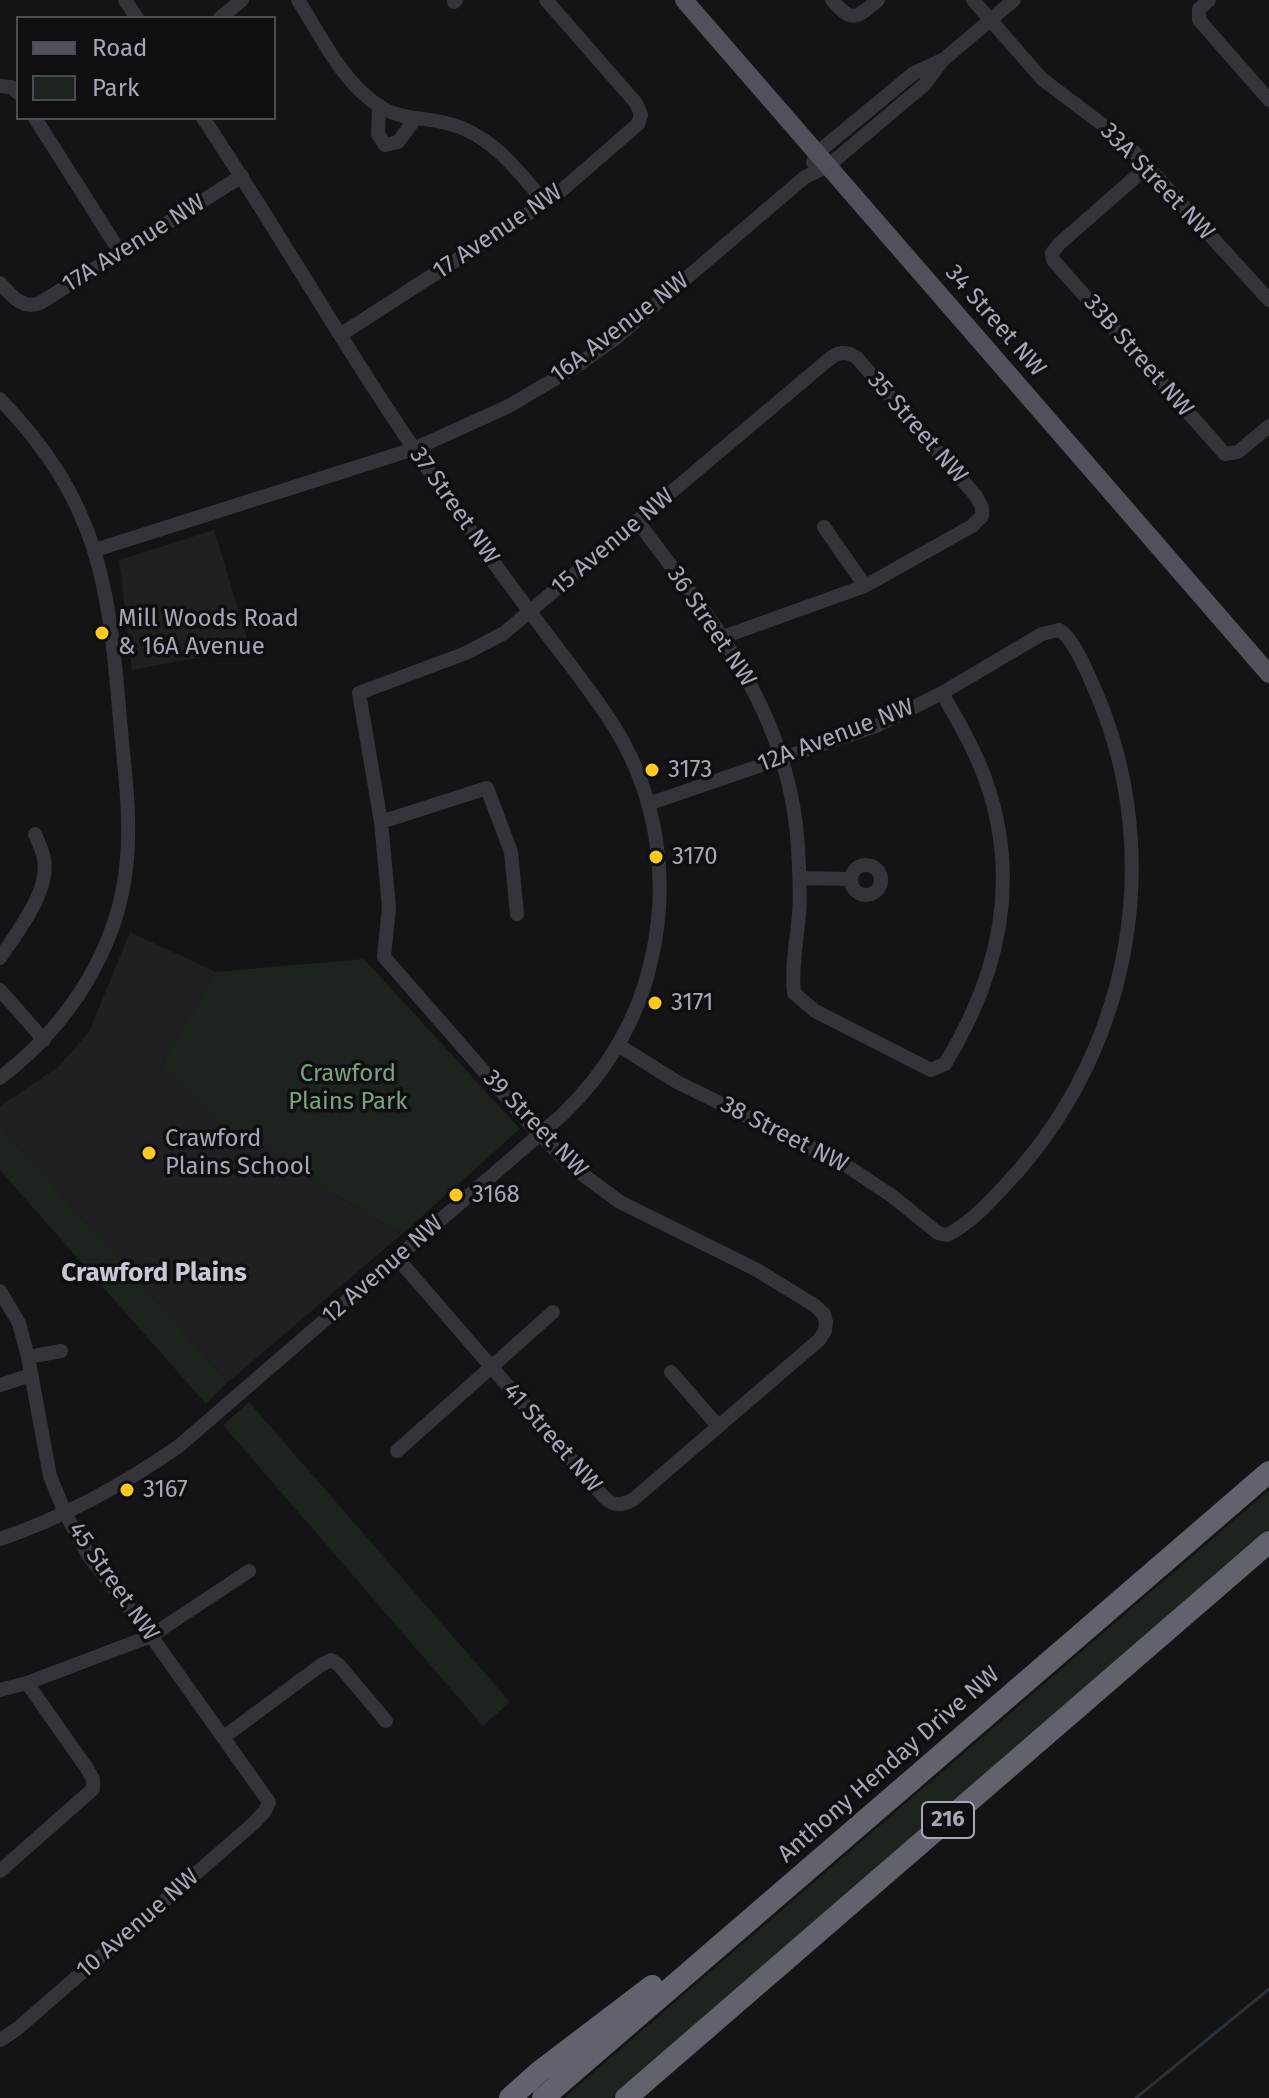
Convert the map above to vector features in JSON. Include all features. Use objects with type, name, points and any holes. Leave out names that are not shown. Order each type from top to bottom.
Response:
[{"type":"highway","name":"Anthony Henday Drive NW","points":[[543,2098],[1269,1472]]},
{"type":"highway","name":"216","points":[[626,2098],[1269,1542]]},
{"type":"highway","points":[[510,2098],[929,1766]]},
{"type":"highway","points":[[649,2098],[827,1938],[854,1902]]},
{"type":"main road","name":"34 Street NW","points":[[684,0],[1269,674]]},
{"type":"street","points":[[222,16],[242,0]]},
{"type":"street","points":[[298,0],[354,85],[379,107],[415,119],[448,123],[477,134],[508,160],[545,203]]},
{"type":"street","name":"17 Avenue NW","points":[[340,335],[545,203],[634,128],[641,115],[636,103],[546,0]]},
{"type":"street","points":[[832,0],[847,16],[852,17],[863,13],[878,0]]},
{"type":"street","name":"33A Street NW","points":[[973,0],[1042,79],[1111,131],[1147,167],[1269,300]]},
{"type":"street","name":"16A Avenue NW","points":[[95,550],[414,449],[509,406],[585,360],[647,312],[805,177],[914,73],[943,60],[1014,0]]},
{"type":"street","points":[[1209,0],[1197,15],[1202,24],[1269,100]]},
{"type":"street","points":[[379,107],[378,134],[385,145],[398,142],[415,119]]},
{"type":"street","points":[[36,120],[120,252]]},
{"type":"street","name":"37 Street NW","points":[[204,120],[414,449],[616,729],[648,804],[660,866],[660,907]]},
{"type":"street","name":"33B Street NW","points":[[1147,167],[1052,253],[1053,260],[1225,454],[1238,452],[1269,426]]},
{"type":"street","name":"17A Avenue NW","points":[[0,283],[25,305],[40,303],[242,176]]},
{"type":"street","points":[[1256,286],[1269,275]]},
{"type":"street","name":"35 Street NW","points":[[843,352],[857,358],[976,496],[983,511],[976,524],[865,586]]},
{"type":"street","name":"15 Avenue NW","points":[[359,693],[479,647],[530,612],[828,360],[843,352]]},
{"type":"street","points":[[0,1078],[44,1040],[74,1002],[101,954],[118,909],[126,873],[128,811],[113,636],[106,590],[95,550],[78,507],[59,472],[32,435],[2,405]]},
{"type":"street","name":"36 Street NW","points":[[638,522],[723,637],[754,689],[781,759],[792,802],[800,878],[792,977],[794,993],[815,1011],[922,1067],[938,1069],[945,1064],[955,1047],[984,988],[999,930],[1002,885],[999,839],[989,792],[970,745],[942,693]]},
{"type":"street","points":[[723,637],[865,586],[824,527]]},
{"type":"street","name":"12A Avenue NW","points":[[648,804],[876,726],[942,693],[1042,634],[1059,630],[1067,635],[1092,684],[1120,767],[1129,816],[1132,856],[1127,934],[1121,969],[1091,1058],[1068,1102],[1039,1145],[1012,1177],[955,1231],[943,1235]]},
{"type":"street","name":"39 Street NW","points":[[359,693],[381,822],[389,907],[384,957],[571,1166],[611,1197],[785,1286],[821,1311],[827,1326],[819,1340],[718,1426]]},
{"type":"street","points":[[381,822],[487,788],[511,852],[517,914]]},
{"type":"street","points":[[0,958],[34,908],[44,872],[44,858],[35,834]]},
{"type":"street","points":[[800,878],[850,879]]},
{"type":"street","name":"12 Avenue NW","points":[[0,1539],[108,1492],[179,1446],[577,1101],[618,1045],[645,985],[660,907]]},
{"type":"street","points":[[0,990],[44,1040]]},
{"type":"street","name":"38 Street NW","points":[[618,1045],[677,1082],[844,1164],[943,1235]]},
{"type":"street","name":"41 Street NW","points":[[398,1259],[607,1501],[616,1505],[635,1498],[718,1426]]},
{"type":"street","name":"45 Street NW","points":[[0,1291],[19,1323],[50,1476],[65,1513],[89,1556],[151,1636],[269,1802]]},
{"type":"street","name":"41 Street NW","points":[[397,1451],[553,1312]]},
{"type":"street","points":[[28,1357],[61,1351]]},
{"type":"street","points":[[671,1372],[718,1426]]},
{"type":"street","points":[[0,1385],[31,1375]]},
{"type":"street","points":[[0,1690],[27,1683],[151,1636],[249,1571]]},
{"type":"street","points":[[224,1737],[331,1660],[339,1665],[386,1721]]},
{"type":"street","points":[[0,1871],[93,1789],[93,1779],[86,1767],[27,1683]]},
{"type":"street","name":"10 Avenue NW","points":[[0,2040],[17,2029],[254,1823],[269,1802]]},
{"type":"shaded area","points":[[214,530],[250,648],[132,670],[119,560]]},
{"type":"shaded area","name":"Crawford Plains School","points":[[130,932],[216,972],[160,1067],[242,1143],[258,1129],[281,1162],[402,1234],[228,1382],[0,1126],[0,1106],[58,1067],[89,1032]]},
{"type":"green space","name":"Crawford Plains Park","points":[[364,959],[520,1129],[402,1234],[281,1162],[258,1130],[242,1144],[160,1067],[216,972]]},
{"type":"green space","points":[[0,1126],[228,1382],[206,1404],[0,1170]]},
{"type":"green space","points":[[249,1402],[510,1702],[483,1726],[223,1425]]},
{"type":"green space","points":[[1269,1490],[1269,1531],[612,2098],[564,2098]]},
{"type":"waterway","points":[[1136,2098],[1269,1989]]},
{"type":"place","name":"Mill Woods Road & 16A Avenue","points":[[102,633]]},
{"type":"place","name":"3173","points":[[652,770]]},
{"type":"place","name":"3170","points":[[656,857]]},
{"type":"place","name":"3171","points":[[655,1003]]},
{"type":"place","name":"Crawford Plains School","points":[[149,1153]]},
{"type":"place","name":"3168","points":[[456,1195]]},
{"type":"place","name":"3167","points":[[127,1490]]},
{"type":"district","name":"Crawford Plains","points":[[154,1274]]}]
